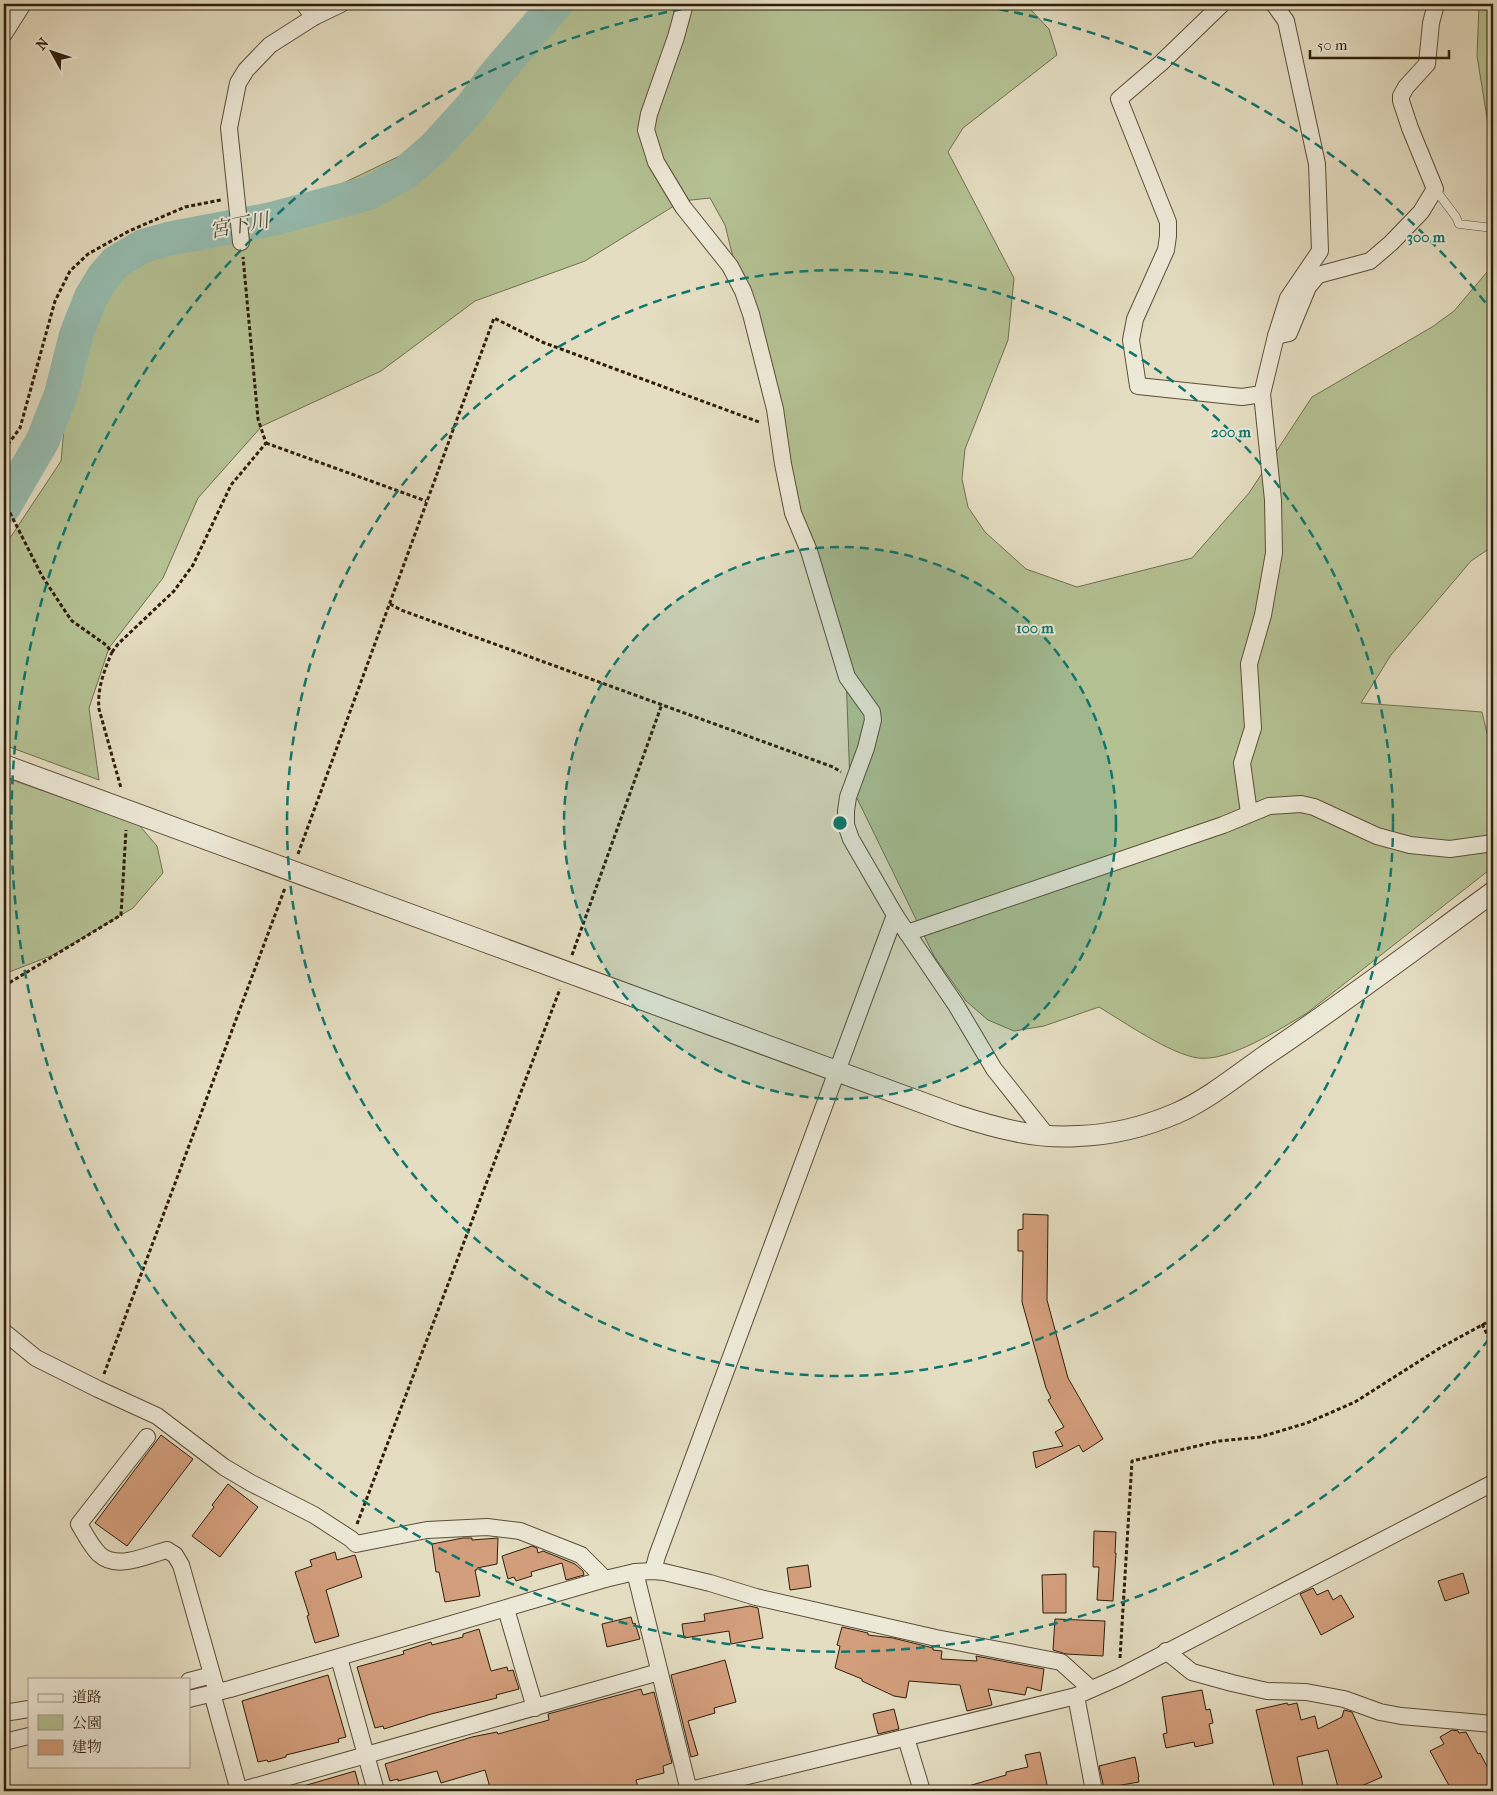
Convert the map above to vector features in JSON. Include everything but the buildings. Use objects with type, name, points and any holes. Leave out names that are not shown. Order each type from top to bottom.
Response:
[{"type":"street","points":[[4,34],[23,4]]},
{"type":"street","points":[[304,4],[314,17]]},
{"type":"street","points":[[241,242],[229,128],[238,83],[246,70],[270,44],[314,17],[341,4]]},
{"type":"street","points":[[686,4],[649,114],[646,130],[656,162],[683,207],[730,266],[743,291],[751,314],[779,430],[783,464],[794,513],[809,551],[847,677],[872,712],[873,720],[866,748],[848,797],[846,824],[851,839],[895,915],[956,1006],[994,1069],[1048,1137]]},
{"type":"street","points":[[1222,4],[1161,63],[1119,98],[1168,222],[1166,250],[1135,320],[1131,340],[1138,386],[1242,398],[1262,394]]},
{"type":"street","points":[[1249,813],[1242,763],[1253,728],[1249,664],[1263,615],[1274,553],[1273,500],[1262,394],[1276,336],[1288,298],[1320,251],[1317,164],[1286,21],[1274,4]]},
{"type":"street","points":[[1276,336],[1289,333],[1308,287],[1318,276],[1370,261],[1391,243],[1421,212],[1435,189],[1404,109],[1401,96],[1406,87],[1428,64],[1431,22],[1436,4]]},
{"type":"street","points":[[4,765],[956,1115],[999,1129],[1048,1137],[1079,1136],[1118,1131],[1156,1121],[1193,1105],[1291,1038],[1493,892]]},
{"type":"street","points":[[907,933],[1222,825],[1269,806],[1301,804],[1327,813],[1356,828],[1377,836],[1410,844],[1450,849],[1493,843]]},
{"type":"street","points":[[653,1570],[895,915]]},
{"type":"street","points":[[4,1332],[36,1358],[157,1416],[224,1466],[251,1483],[314,1515],[352,1538],[356,1544],[427,1530],[487,1527],[520,1531],[582,1555],[605,1579]]},
{"type":"street","points":[[147,1437],[79,1524],[94,1549],[107,1560],[116,1562],[130,1560],[167,1550],[175,1555],[181,1565],[212,1676],[239,1791],[659,1672]]},
{"type":"street","points":[[635,1572],[688,1791],[1076,1696],[1119,1676],[1493,1483]]},
{"type":"street","points":[[190,1699],[339,1658],[605,1579],[653,1570],[710,1583],[756,1597],[936,1638],[1061,1662],[1092,1689]]},
{"type":"street","points":[[506,1609],[535,1708]]},
{"type":"street","points":[[1166,1651],[1192,1672],[1232,1684],[1267,1691],[1306,1692],[1344,1699],[1380,1712],[1401,1716],[1493,1724]]},
{"type":"street","points":[[339,1658],[376,1791]]},
{"type":"street","points":[[190,1681],[212,1676]]},
{"type":"street","points":[[1076,1696],[1094,1791]]},
{"type":"street","points":[[4,1713],[28,1709]]},
{"type":"street","points":[[4,1742],[28,1736]]},
{"type":"street","points":[[906,1738],[922,1791]]},
{"type":"lane","points":[[1435,189],[1448,205],[1459,224],[1493,228]]},
{"type":"path","points":[[4,450],[20,428],[55,302],[70,271],[88,254],[129,230],[185,207],[238,202]]},
{"type":"path","points":[[241,242],[258,419],[266,443]]},
{"type":"path","points":[[98,1389],[291,872],[494,318],[542,342],[779,430]]},
{"type":"path","points":[[266,443],[426,501]]},
{"type":"path","points":[[4,986],[121,915],[128,811],[103,723],[98,697],[106,667],[112,652],[118,644],[174,591],[194,565],[231,485],[266,443]]},
{"type":"path","points":[[4,501],[42,576],[72,621],[106,645],[112,652]]},
{"type":"path","points":[[390,604],[400,610],[833,767],[855,780]]},
{"type":"path","points":[[352,1538],[567,971],[662,704]]},
{"type":"path","points":[[1119,1676],[1132,1461],[1219,1441],[1260,1437],[1306,1422],[1355,1402],[1440,1348],[1493,1319]]},
{"type":"path","points":[[1482,1324],[1493,1346]]},
{"type":"green space","points":[[576,4],[1022,4],[1029,8],[1049,29],[1057,55],[963,128],[948,152],[1014,278],[1008,340],[965,449],[962,479],[968,507],[985,532],[1026,569],[1077,587],[1192,558],[1249,493],[1312,397],[1432,327],[1454,311],[1493,265],[1493,546],[1471,561],[1391,655],[1361,703],[1482,712],[1493,758],[1493,867],[1307,1013],[1254,1043],[1224,1055],[1198,1058],[1187,1055],[1147,1037],[1099,1007],[1044,1026],[1014,1031],[988,1020],[966,1001],[934,956],[850,784],[846,674],[824,622],[725,225],[710,198],[682,201],[585,261],[475,301],[381,371],[262,426],[198,498],[163,578],[109,648],[89,708],[99,780],[4,745],[4,547],[61,461],[75,306],[86,283],[160,240],[333,188],[412,150],[472,107],[541,29]]},
{"type":"green space","points":[[1479,4],[1493,4],[1493,155],[1477,56]]},
{"type":"green space","points":[[4,777],[139,825],[157,846],[163,873],[133,908],[53,955],[4,974]]},
{"type":"waterway","name":"宮下川","points":[[4,507],[43,440],[61,394],[76,335],[91,297],[103,277],[116,262],[143,246],[168,239],[272,219],[369,193],[405,173],[434,148],[473,105],[494,76],[556,4]]}]
